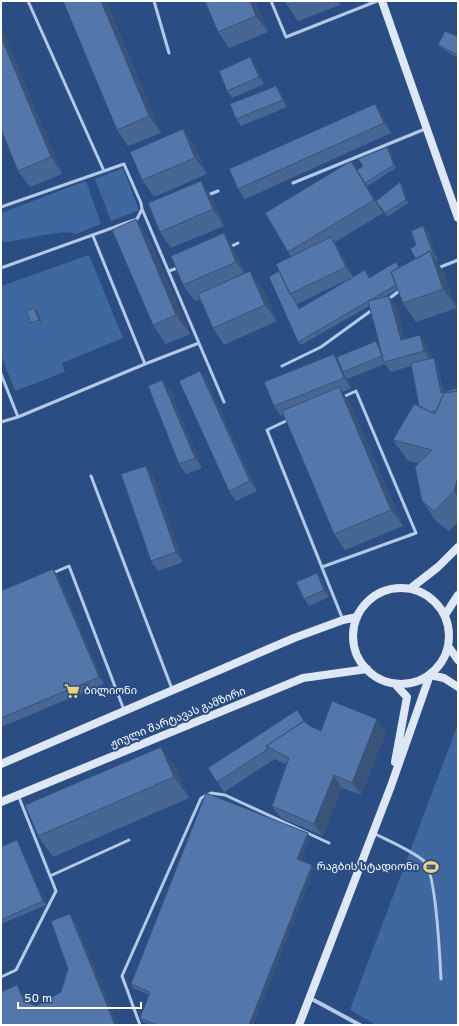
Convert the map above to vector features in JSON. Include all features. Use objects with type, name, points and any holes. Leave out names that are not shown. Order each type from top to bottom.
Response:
[{"type":"main road","points":[[382,1],[458,218]]},
{"type":"main road","points":[[411,588],[438,567],[458,547]]},
{"type":"main road","points":[[395,588],[411,588],[425,594],[436,603],[445,615],[449,630],[448,646],[442,662],[430,675],[419,681],[407,684],[395,684],[379,679],[367,669],[356,654],[353,635],[357,616],[366,603],[379,593],[395,588]]},
{"type":"main road","points":[[445,615],[458,595]]},
{"type":"main road","points":[[1,764],[294,638],[357,616]]},
{"type":"main road","points":[[448,646],[458,660]]},
{"type":"main road","name":"ჟიული შარტავას გამზირი","points":[[1,802],[303,678],[367,669]]},
{"type":"main road","points":[[430,675],[444,678],[458,687]]},
{"type":"main road","points":[[299,1025],[391,786],[430,675]]},
{"type":"main road","points":[[391,786],[407,697],[395,684]]},
{"type":"street","points":[[310,998],[360,1025]]},
{"type":"lane","points":[[28,1],[104,172]]},
{"type":"lane","points":[[154,1],[169,53]]},
{"type":"lane","points":[[271,1],[286,37],[377,1]]},
{"type":"lane","points":[[293,183],[427,128]]},
{"type":"lane","points":[[1,207],[124,164],[224,402]]},
{"type":"lane","points":[[204,197],[218,191]]},
{"type":"lane","points":[[1,268],[137,219],[142,209]]},
{"type":"lane","points":[[147,220],[154,217]]},
{"type":"lane","points":[[93,236],[145,364]]},
{"type":"lane","points":[[224,249],[238,243]]},
{"type":"lane","points":[[432,270],[458,260]]},
{"type":"lane","points":[[169,271],[182,266]]},
{"type":"lane","points":[[382,303],[407,286]]},
{"type":"lane","points":[[282,366],[321,346],[376,307]]},
{"type":"lane","points":[[1,422],[18,417],[199,343]]},
{"type":"lane","points":[[1,374],[18,417]]},
{"type":"lane","points":[[322,568],[416,533],[356,392],[336,400]]},
{"type":"lane","points":[[294,418],[267,430],[343,620]]},
{"type":"lane","points":[[91,476],[173,690]]},
{"type":"lane","points":[[49,575],[70,566],[124,710]]},
{"type":"lane","points":[[140,1025],[122,976],[201,798],[211,793],[225,795],[329,843]]},
{"type":"lane","points":[[1,977],[16,970],[56,891],[18,795]]},
{"type":"lane","points":[[373,833],[426,862],[430,870],[434,891],[441,978]]},
{"type":"lane","points":[[50,876],[129,840]]},
{"type":"shaded area","points":[[123,168],[139,210],[111,221],[95,179]]},
{"type":"shaded area","points":[[86,181],[101,224],[76,234],[51,234],[4,242],[1,239],[1,213]]},
{"type":"shaded area","points":[[89,255],[123,338],[62,363],[65,372],[15,391],[1,355],[1,286]]},
{"type":"shaded area","name":"რაგბის სტადიონი","points":[[458,724],[458,1025],[376,1025],[350,1010]]},
{"type":"building","points":[[63,1],[101,1],[149,116],[117,130]]},
{"type":"building","points":[[205,1],[250,1],[256,16],[218,32]]},
{"type":"building","points":[[285,1],[296,1],[287,5]]},
{"type":"building","points":[[445,31],[458,37],[458,55],[438,45]]},
{"type":"building","points":[[1,37],[51,157],[18,171],[1,129]]},
{"type":"building","points":[[250,57],[259,77],[227,91],[219,71]]},
{"type":"building","points":[[276,86],[283,100],[236,119],[230,104]]},
{"type":"building","points":[[375,104],[384,123],[238,189],[229,169]]},
{"type":"building","points":[[183,129],[195,158],[142,180],[130,152]]},
{"type":"building","points":[[387,147],[394,165],[365,183],[357,170],[363,166],[358,159]]},
{"type":"building","points":[[351,161],[374,200],[288,252],[265,213]]},
{"type":"building","points":[[201,181],[213,209],[160,232],[148,203]]},
{"type":"building","points":[[400,182],[406,200],[385,213],[376,201]]},
{"type":"building","points":[[136,219],[176,315],[153,325],[112,230]]},
{"type":"building","points":[[423,226],[433,253],[432,254],[430,251],[416,259],[410,249],[416,245],[411,231]]},
{"type":"building","points":[[224,233],[236,262],[183,285],[171,256]]},
{"type":"building","points":[[331,237],[346,267],[290,294],[276,264]]},
{"type":"building","points":[[430,251],[443,289],[403,303],[391,272]]},
{"type":"building","points":[[396,262],[399,267],[391,272],[396,285],[298,342],[269,277],[279,271],[299,309],[365,270],[369,278]]},
{"type":"building","points":[[250,271],[265,305],[213,328],[198,294]]},
{"type":"building","points":[[389,296],[401,340],[420,335],[424,351],[384,362],[368,301]]},
{"type":"building","points":[[34,308],[39,320],[31,323],[26,311]]},
{"type":"building","points":[[376,341],[382,356],[343,372],[337,357]]},
{"type":"building","points":[[334,354],[344,378],[274,406],[264,382]]},
{"type":"building","points":[[434,358],[441,393],[458,388],[458,391],[444,393],[436,411],[431,412],[419,406],[411,363]]},
{"type":"building","points":[[200,371],[250,481],[229,491],[179,381]]},
{"type":"building","points":[[162,380],[195,458],[179,464],[148,386]]},
{"type":"building","points":[[339,387],[391,510],[334,534],[282,411]]},
{"type":"building","points":[[458,391],[458,477],[454,491],[434,511],[422,501],[415,467],[432,450],[393,440],[414,404],[435,414],[444,393]]},
{"type":"building","points":[[146,466],[176,552],[151,561],[121,474]]},
{"type":"building","points":[[53,569],[99,677],[1,718],[1,591]]},
{"type":"building","points":[[317,573],[324,590],[304,599],[296,582]]},
{"type":"building","points":[[332,701],[377,719],[352,783],[334,775],[314,824],[272,806],[289,758],[266,746],[304,721],[310,726],[321,731]]},
{"type":"building","points":[[297,710],[304,721],[266,746],[268,749],[217,782],[208,768]]},
{"type":"building","points":[[161,747],[174,777],[38,836],[25,805]]},
{"type":"building","points":[[206,793],[308,833],[297,859],[312,865],[249,1025],[157,1025],[140,1018],[150,992],[131,984]]},
{"type":"building","points":[[17,840],[43,901],[1,920],[1,847]]},
{"type":"building","points":[[70,914],[115,1025],[1,1025],[1,992],[17,985],[24,1001],[36,1006],[61,992],[68,969],[51,921]]},
{"type":"place","name":"ბილიონი","points":[[72,691]]},
{"type":"place","name":"რაგბის სტადიონი","points":[[431,867]]}]
